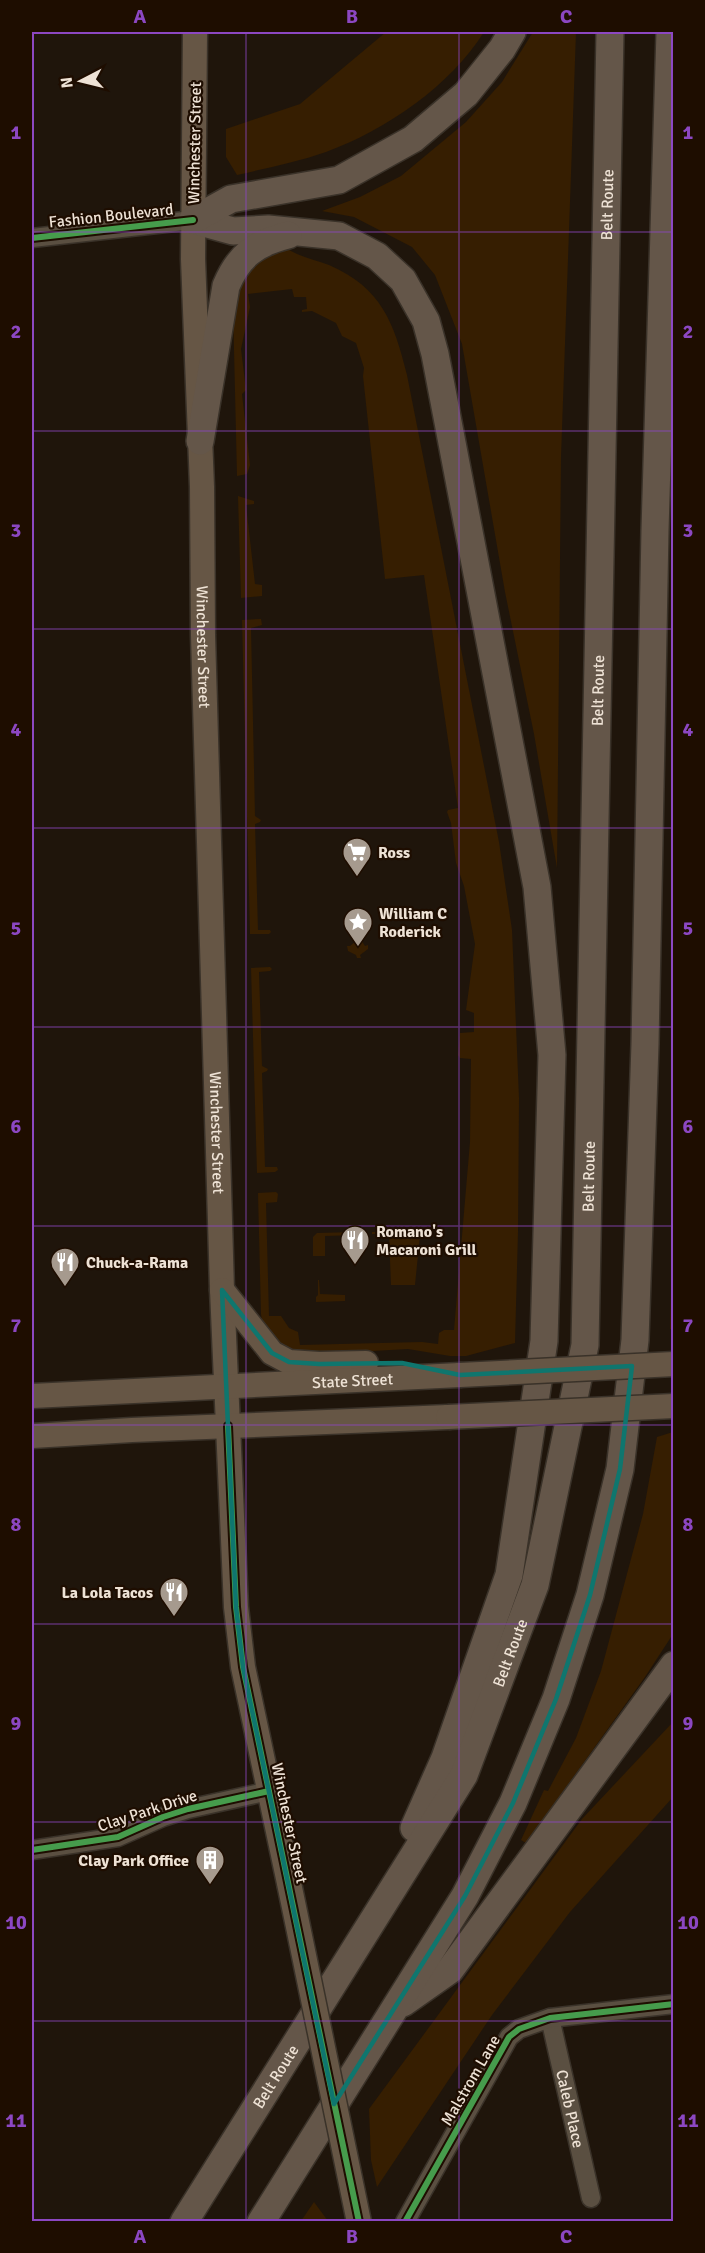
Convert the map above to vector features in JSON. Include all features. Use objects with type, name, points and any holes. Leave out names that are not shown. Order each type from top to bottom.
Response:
[{"type":"highway","points":[[193,220],[231,199],[339,180],[413,139],[466,94],[502,49],[512,32]]},
{"type":"highway","name":"Belt Route","points":[[183,2222],[464,1774],[535,1585],[585,1345],[610,32]]},
{"type":"highway","points":[[261,2222],[465,1896],[517,1793],[556,1700],[590,1595],[620,1469],[634,1340],[645,1044],[655,530],[670,32]]},
{"type":"highway","points":[[668,95],[674,233]]},
{"type":"highway","points":[[193,220],[233,231],[268,229],[339,236],[377,256],[403,280],[426,321],[435,354],[537,887],[552,1055],[544,1341],[509,1575],[446,1758],[373,1919]]},
{"type":"highway","points":[[200,441],[226,286],[231,274],[243,258],[259,244],[302,232]]},
{"type":"highway","points":[[394,2008],[450,1970],[674,1665]]},
{"type":"main road","name":"Winchester Street","points":[[195,32],[193,220],[203,635],[222,1290],[236,1607],[243,1667],[358,2222]]},
{"type":"main road","points":[[222,1290],[258,1333],[268,1349],[290,1362],[402,1363],[460,1376]]},
{"type":"main road","name":"State Street","points":[[32,1396],[674,1364]]},
{"type":"main road","points":[[32,1436],[674,1406]]},
{"type":"street","name":"Fashion Boulevard","points":[[32,238],[193,220]]},
{"type":"street","name":"Clay Park Drive","points":[[32,1850],[118,1837],[163,1817],[188,1809],[269,1791]]},
{"type":"street","name":"Malstrom Lane","points":[[405,2222],[509,2037],[519,2029],[550,2018],[674,2004]]},
{"type":"street","name":"Caleb Place","points":[[550,2018],[591,2198]]},
{"type":"highlighted area","points":[[222,1290],[272,1353],[289,1362],[402,1363],[460,1375],[632,1366],[620,1469],[590,1595],[556,1699],[513,1803],[465,1896],[334,2104],[243,1667],[236,1607]]},
{"type":"shaded area","points":[[386,32],[484,32],[470,52],[435,88],[415,104],[371,132],[315,156],[237,175],[226,157],[226,129],[300,104]]},
{"type":"shaded area","points":[[533,32],[576,32],[561,457],[557,868],[534,734],[505,592],[462,344],[435,275],[412,247],[354,217],[322,211],[360,197],[401,176],[466,122],[502,82]]},
{"type":"shaded area","points":[[282,245],[298,255],[329,265],[347,274],[362,285],[383,309],[397,339],[407,375],[499,842],[512,930],[519,1098],[515,1343],[466,1356],[450,1356],[408,1349],[302,1355],[277,1346],[262,1321],[258,1193],[276,1192],[277,1202],[266,1203],[269,1316],[281,1316],[289,1328],[298,1332],[300,1345],[422,1342],[438,1344],[439,1333],[444,1330],[454,1330],[470,1142],[471,1059],[460,1058],[458,1055],[460,1033],[474,1032],[474,1013],[466,1010],[475,944],[447,812],[458,808],[424,575],[385,579],[364,368],[356,343],[342,336],[336,323],[312,311],[302,312],[307,309],[306,297],[294,297],[292,289],[248,294],[250,307],[241,349],[246,390],[242,394],[250,465],[247,474],[237,476],[233,307],[245,268]]},
{"type":"shaded area","points":[[238,496],[254,501],[254,504],[246,505],[255,584],[262,585],[262,596],[241,598]]},
{"type":"shaded area","points":[[261,619],[262,625],[251,628],[255,816],[261,820],[255,824],[258,930],[270,930],[271,932],[269,934],[250,934],[242,620]]},
{"type":"shaded area","points":[[359,937],[365,946],[368,945],[368,949],[360,955],[361,958],[357,958],[348,951],[347,946]]},
{"type":"shaded area","points":[[270,967],[272,969],[270,971],[259,972],[262,1066],[268,1069],[262,1073],[265,1167],[277,1167],[278,1170],[257,1173],[251,968]]},
{"type":"shaded area","points":[[673,1211],[674,1330],[670,1329]]},
{"type":"shaded area","points":[[429,1230],[431,1234],[420,1235],[415,1285],[391,1285],[389,1234],[372,1234],[372,1232]]},
{"type":"shaded area","points":[[357,1232],[357,1235],[325,1236],[325,1256],[313,1256],[313,1237],[317,1233]]},
{"type":"shaded area","points":[[318,1280],[320,1294],[345,1295],[345,1301],[316,1302]]},
{"type":"shaded area","points":[[673,1432],[673,1634],[645,1677],[526,1843],[521,1840],[544,1790],[548,1791],[576,1738],[601,1671],[643,1514],[657,1437]]},
{"type":"shaded area","points":[[673,1722],[673,1797],[570,1912],[492,2015],[377,2187],[371,2160],[369,2109],[582,1819]]},
{"type":"shaded area","points":[[314,2202],[328,2221],[301,2221]]},
{"type":"cycle path","points":[[32,238],[193,220]]},
{"type":"cycle path","points":[[228,1426],[236,1607],[243,1667],[359,2222]]},
{"type":"cycle path","points":[[32,1850],[118,1837],[163,1817],[188,1809],[269,1791]]},
{"type":"cycle path","points":[[405,2222],[509,2037],[519,2029],[550,2018],[674,2004]]},
{"type":"place","name":"Ross","points":[[357,878]]},
{"type":"place","name":"William C Roderick","points":[[358,948]]},
{"type":"place","name":"Romano's Macaroni Grill","points":[[355,1266]]},
{"type":"place","name":"Chuck-a-Rama","points":[[65,1288]]},
{"type":"place","name":"La Lola Tacos","points":[[174,1618]]},
{"type":"place","name":"Clay Park Office","points":[[210,1886]]}]
